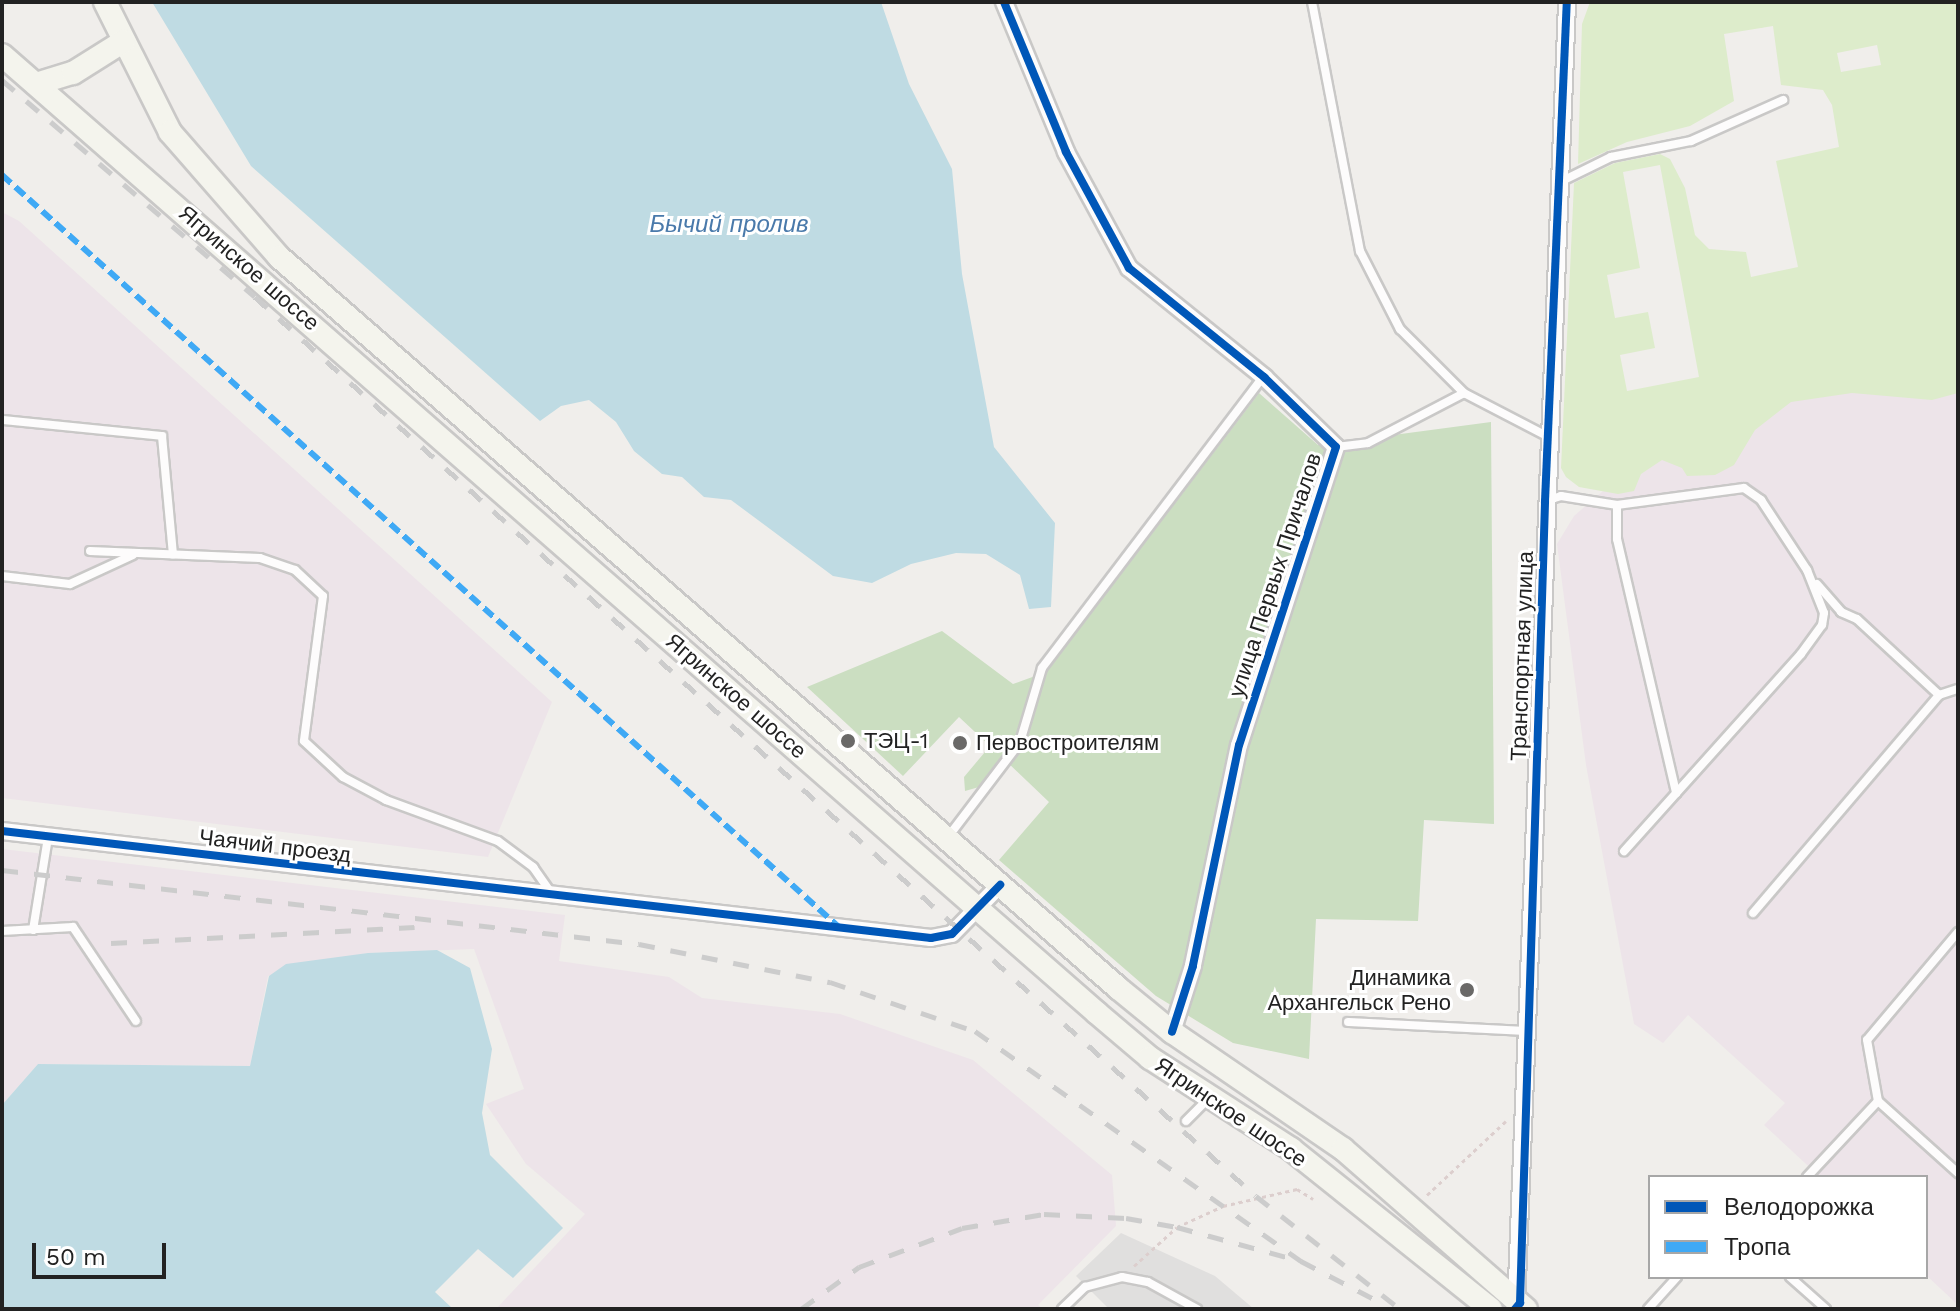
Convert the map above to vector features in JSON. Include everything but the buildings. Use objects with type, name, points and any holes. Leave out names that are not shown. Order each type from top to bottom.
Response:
[{"type":"main road","name":"Ягринское шоссе","points":[[105,2],[170,132],[279,257],[1172,1032],[1343,1149],[1520,1307]]},
{"type":"main road","points":[[36,84],[73,73],[124,41]]},
{"type":"main road","name":"Ягринское шоссе","points":[[2,55],[1150,1058],[1291,1149],[1491,1309]]},
{"type":"street","name":"улица Первых Причалов","points":[[1004,2],[1066,152],[1129,268],[1264,377],[1336,447],[1239,745],[1193,966],[1172,1032]]},
{"type":"street","name":"Транспортная улица","points":[[1520,1307],[1545,501],[1567,2]]},
{"type":"street","name":"Чаячий проезд","points":[[2,831],[555,898],[931,938],[952,934],[1000,885]]},
{"type":"lane","points":[[1312,2],[1360,251],[1400,329],[1464,393],[1549,437]]},
{"type":"lane","points":[[1559,182],[1611,157],[1691,141],[1783,100]]},
{"type":"lane","points":[[947,839],[1020,742],[1042,668],[1264,377]]},
{"type":"lane","points":[[1336,447],[1368,443],[1464,393]]},
{"type":"lane","points":[[2,420],[162,436],[173,554]]},
{"type":"lane","points":[[1545,501],[1561,496],[1617,505],[1744,488],[1761,500],[1807,570],[1841,612],[1857,619],[1939,695]]},
{"type":"lane","points":[[1617,505],[1620,553],[1676,793]]},
{"type":"lane","points":[[90,551],[260,558],[295,570],[323,596],[304,741],[343,777],[386,800],[498,841],[533,867],[555,898]]},
{"type":"lane","points":[[2,576],[70,584],[137,553]]},
{"type":"lane","points":[[1624,851],[1822,625],[1824,613],[1807,570]]},
{"type":"lane","points":[[1753,913],[1939,695],[1958,689]]},
{"type":"lane","points":[[33,930],[48,837]]},
{"type":"lane","points":[[2,931],[73,927],[136,1021]]},
{"type":"lane","points":[[1958,932],[1867,1040],[1878,1101],[1958,1173]]},
{"type":"lane","points":[[1348,1022],[1529,1031]]},
{"type":"lane","points":[[1186,1121],[1210,1097]]},
{"type":"lane","points":[[1809,1175],[1878,1101]]},
{"type":"lane","points":[[1062,1309],[1085,1287],[1122,1277],[1148,1282],[1197,1309]]},
{"type":"lane","points":[[1648,1309],[1675,1279]]},
{"type":"lane","points":[[1792,1279],[1823,1308]]},
{"type":"path","points":[[1419,1202],[1527,1102]]},
{"type":"path","points":[[1122,1277],[1177,1227],[1223,1206],[1297,1189],[1313,1199]]},
{"type":"shaded area","points":[[2,212],[19,221],[552,702],[488,857],[2,798]]},
{"type":"shaded area","points":[[1958,288],[1958,1305],[1928,1277],[1928,1175],[1818,1175],[1764,1125],[1785,1103],[1688,1015],[1663,1043],[1634,1024],[1586,765],[1557,544],[1574,516],[1805,317]]},
{"type":"shaded area","points":[[2,849],[565,915],[559,961],[669,977],[702,998],[840,1014],[973,1060],[1112,1175],[1116,1226],[1038,1305],[1043,1309],[496,1309],[585,1214],[526,1164],[486,1104],[524,1089],[474,949],[368,953],[268,976],[250,1066],[38,1064],[2,1105]]},
{"type":"shaded area","points":[[1121,1233],[1215,1276],[1254,1309],[1109,1309],[1076,1276]]},
{"type":"green space","points":[[1590,2],[1958,2],[1958,393],[1932,400],[1852,393],[1791,402],[1755,430],[1734,465],[1715,475],[1687,476],[1682,468],[1662,460],[1641,474],[1634,491],[1618,494],[1579,487],[1566,477],[1561,468],[1574,183],[1615,163],[1660,154],[1670,159],[1685,188],[1695,235],[1709,249],[1746,252],[1751,277],[1798,267],[1776,161],[1839,147],[1832,105],[1823,90],[1781,85],[1773,26],[1724,34],[1734,101],[1690,126],[1627,142],[1578,164],[1582,24]],"holes":[[[1877,45],[1881,65],[1841,72],[1837,53]],[[1660,165],[1699,377],[1627,391],[1620,355],[1655,348],[1648,312],[1615,318],[1607,275],[1640,268],[1623,172]]]},
{"type":"green space","points":[[1259,393],[1318,445],[1491,422],[1494,824],[1424,820],[1418,921],[1316,919],[1309,1059],[1233,1043],[1156,996],[999,860],[1049,802],[1004,759],[979,787],[965,791],[964,777],[990,746],[959,717],[903,776],[807,687],[942,631],[1013,684],[1046,672]]},
{"type":"water","name":"Бычий пролив","points":[[152,2],[881,2],[909,84],[952,169],[962,274],[994,447],[1055,523],[1051,607],[1029,609],[1020,575],[986,554],[956,553],[911,564],[872,583],[833,576],[731,500],[704,497],[682,477],[662,474],[634,451],[616,422],[589,400],[561,406],[540,421],[251,166]]},
{"type":"water","points":[[437,950],[470,968],[492,1049],[482,1113],[490,1155],[563,1228],[513,1278],[478,1249],[435,1292],[453,1309],[2,1309],[2,1105],[38,1064],[250,1066],[269,976],[286,964],[368,953]]},
{"type":"railway","points":[[2,80],[255,297],[1256,1196],[1400,1309]]},
{"type":"railway","points":[[2,870],[639,944],[830,982],[975,1031],[1301,1261]]},
{"type":"railway","points":[[111,943],[415,927]]},
{"type":"railway","points":[[801,1309],[859,1267],[962,1228],[1044,1214],[1126,1218],[1177,1227],[1301,1261],[1376,1300]]},
{"type":"marked path","points":[[2,175],[839,927]]},
{"type":"cycle path","points":[[1004,2],[1066,152],[1129,268],[1264,377],[1336,447],[1239,745],[1193,966],[1172,1032]]},
{"type":"cycle path","points":[[1515,1309],[1520,1303],[1545,501],[1567,2]]},
{"type":"cycle path","points":[[2,831],[931,938],[952,934],[1000,885]]},
{"type":"place","name":"ТЭЦ-1","points":[[848,741]]},
{"type":"place","name":"Первостроителям","points":[[960,743]]},
{"type":"place","name":"Динамика Архангельск Рено","points":[[1467,990]]}]
